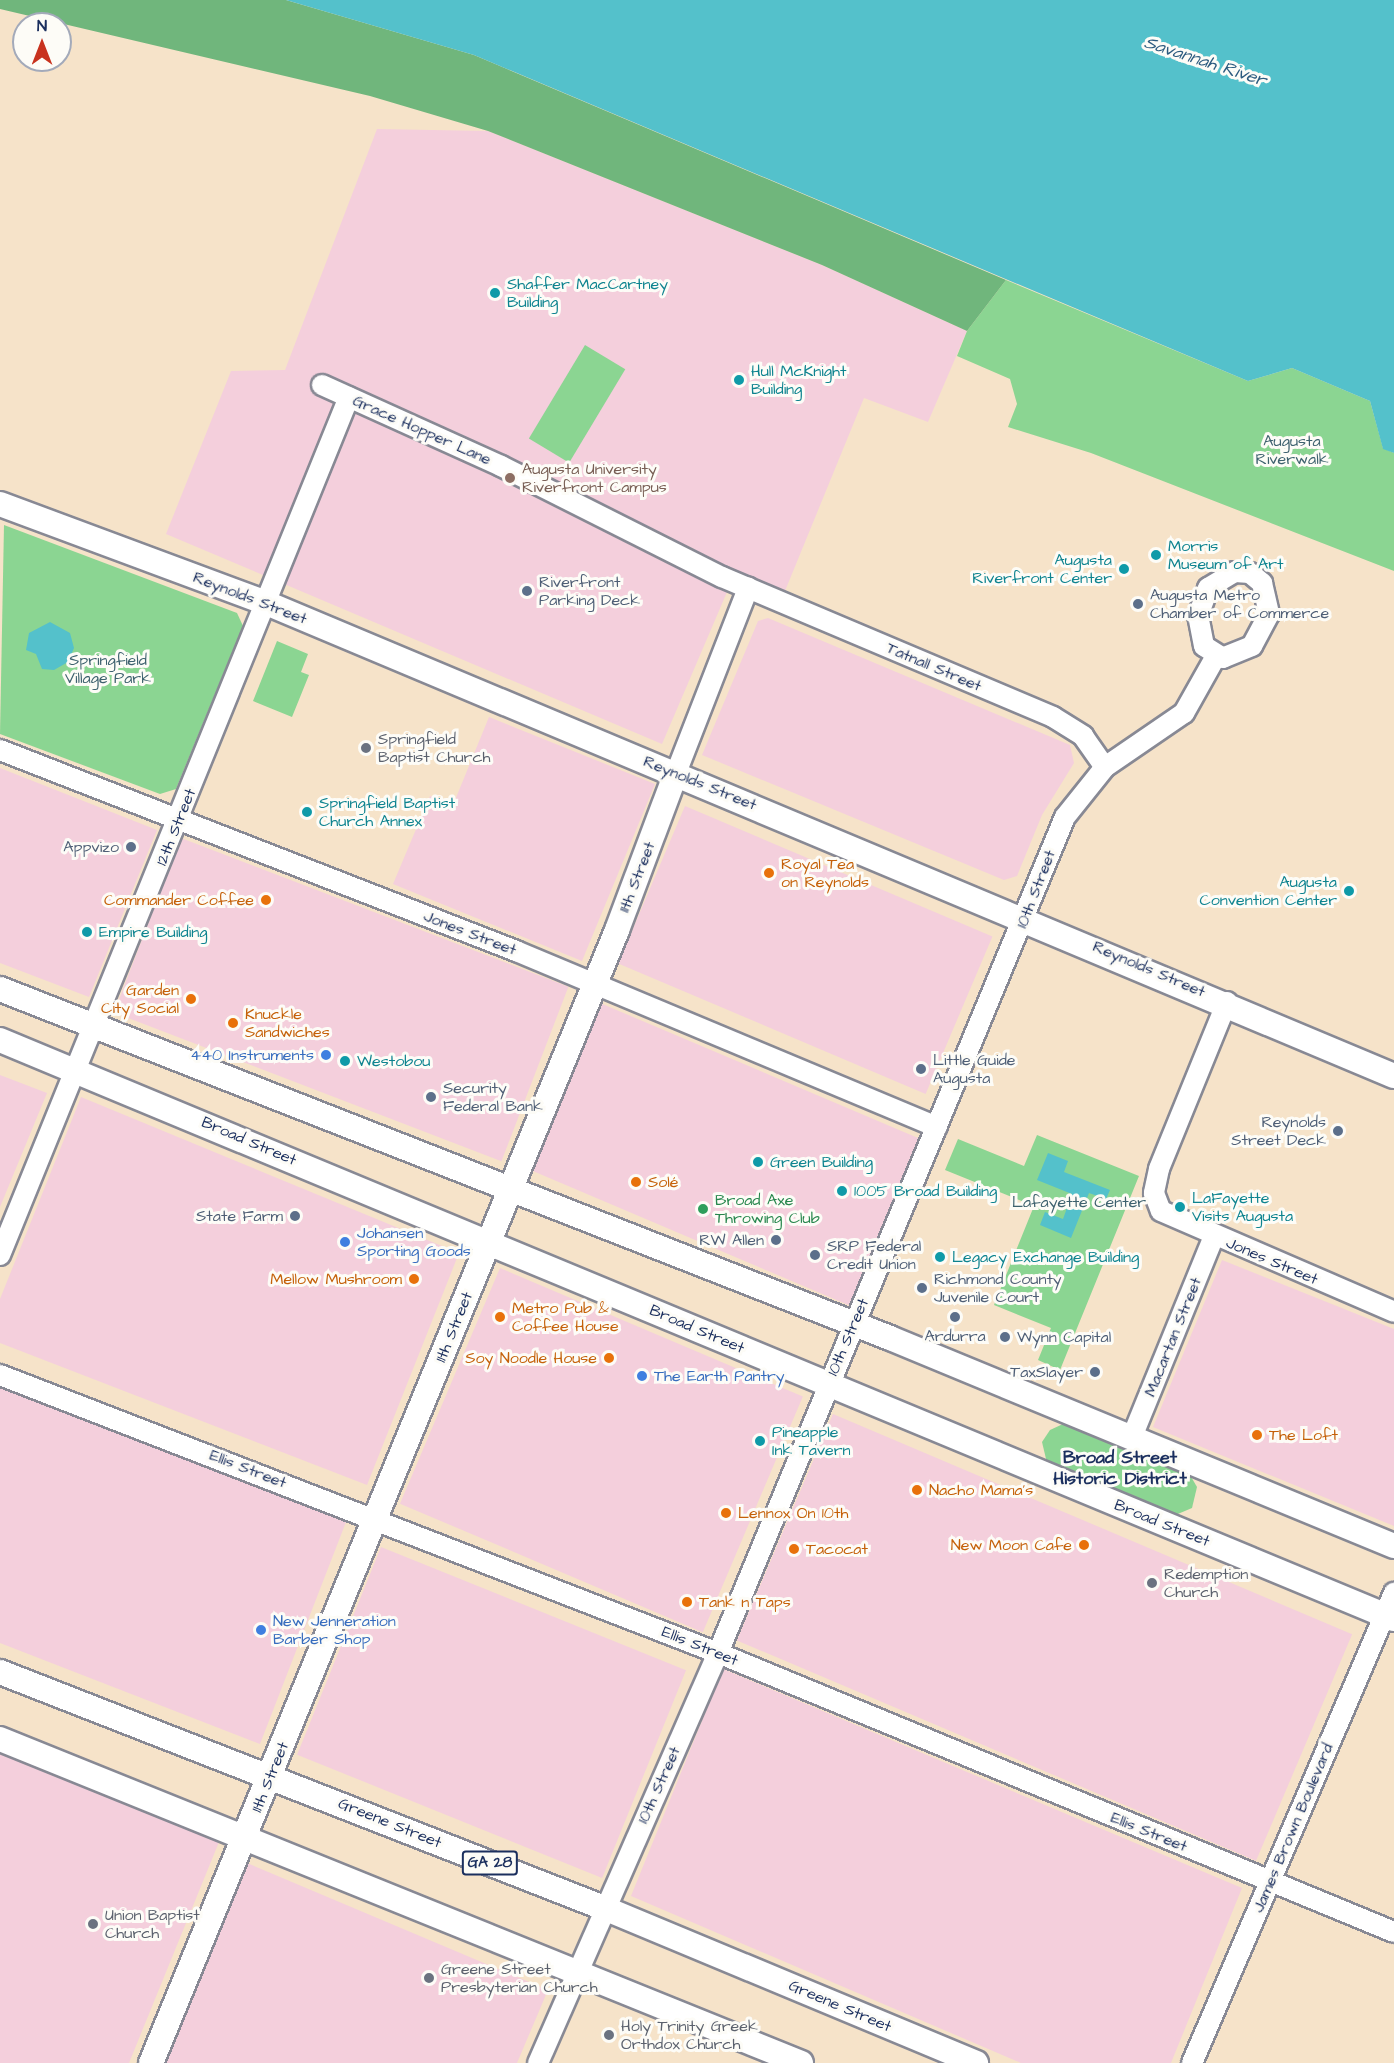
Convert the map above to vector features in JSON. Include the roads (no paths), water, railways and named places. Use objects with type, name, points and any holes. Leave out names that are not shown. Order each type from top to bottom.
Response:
[{"type":"main road","name":"Reynolds Street","points":[[0,504],[264,602],[1227,1002],[1394,1076]]},
{"type":"main road","name":"11th Street","points":[[151,2063],[271,1776],[489,1241],[594,982],[675,772]]},
{"type":"main road","points":[[0,989],[854,1325],[1394,1546]]},
{"type":"main road","name":"Broad Street","points":[[0,1040],[73,1068],[827,1385],[1389,1617]]},
{"type":"main road","name":"Greene Street","points":[[0,1672],[604,1908],[976,2063]]},
{"type":"main road","points":[[0,1739],[801,2063]]},
{"type":"street","name":"Grace Hopper Lane","points":[[322,385],[748,588]]},
{"type":"street","name":"12th Street","points":[[0,1255],[73,1068],[178,820],[264,602],[349,397]]},
{"type":"street","points":[[1250,573],[1268,598],[1265,628],[1239,656],[1216,656],[1198,632],[1201,602],[1220,577],[1250,573]]},
{"type":"street","name":"Tatnall Street","points":[[748,588],[1053,717],[1083,736],[1105,767]]},
{"type":"street","name":"11th Street","points":[[675,772],[748,588]]},
{"type":"street","name":"10th Street","points":[[538,2063],[604,1908],[718,1653],[827,1385],[1065,817],[1105,767],[1176,722],[1198,696],[1216,656]]},
{"type":"street","name":"Jones Street","points":[[0,750],[594,982],[937,1127]]},
{"type":"street","name":"Jones Street","points":[[1227,1002],[1159,1169],[1156,1203],[1168,1217],[1394,1312]]},
{"type":"street","name":"Macartan Street","points":[[1132,1437],[1214,1236]]},
{"type":"street","name":"Ellis Street","points":[[0,1375],[376,1517],[718,1653],[1394,1932]]},
{"type":"street","name":"James Brown Boulevard","points":[[1192,2063],[1389,1617],[1394,1593]]},
{"type":"water","name":"Savannah River","points":[[286,0],[1394,0],[1394,453],[1383,449],[1370,401],[1292,368],[1248,381],[474,55]]},
{"type":"water","points":[[50,622],[70,633],[74,648],[68,662],[54,670],[42,669],[36,654],[26,650],[29,633]]},
{"type":"water","points":[[1048,1153],[1068,1161],[1064,1172],[1110,1190],[1106,1199],[1089,1193],[1071,1238],[1040,1225],[1045,1212],[1063,1219],[1072,1194],[1037,1180]]},
{"type":"place","name":"Shaffer MacCartney Building","points":[[495,293]]},
{"type":"place","name":"Hull McKnight Building","points":[[739,380]]},
{"type":"place","name":"Augusta University Riverfront Campus","points":[[510,478]]},
{"type":"place","name":"Morris Museum of Art","points":[[1156,555]]},
{"type":"place","name":"Augusta Riverfront Center","points":[[1124,569]]},
{"type":"place","name":"Riverfront Parking Deck","points":[[527,591]]},
{"type":"place","name":"Augusta Metro Chamber of Commerce","points":[[1138,604]]},
{"type":"place","name":"Springfield Baptist Church","points":[[366,748]]},
{"type":"place","name":"Springfield Baptist Church Annex","points":[[307,812]]},
{"type":"place","name":"Appvizo","points":[[131,847]]},
{"type":"place","name":"Royal Tea on Reynolds","points":[[769,873]]},
{"type":"place","name":"Augusta Convention Center","points":[[1349,891]]},
{"type":"place","name":"Commander Coffee","points":[[266,900]]},
{"type":"place","name":"Empire Building","points":[[87,932]]},
{"type":"place","name":"Garden City Social","points":[[191,999]]},
{"type":"place","name":"Knuckle Sandwiches","points":[[233,1023]]},
{"type":"place","name":"440 Instruments","points":[[326,1055]]},
{"type":"place","name":"Westobou","points":[[345,1061]]},
{"type":"place","name":"Little Guide Augusta","points":[[921,1069]]},
{"type":"place","name":"Security Federal Bank","points":[[431,1097]]},
{"type":"place","name":"Reynolds Street Deck","points":[[1338,1131]]},
{"type":"place","name":"Green Building","points":[[758,1162]]},
{"type":"place","name":"Solé","points":[[636,1182]]},
{"type":"place","name":"1005 Broad Building","points":[[842,1191]]},
{"type":"place","name":"LaFayette Visits Augusta","points":[[1180,1207]]},
{"type":"place","name":"Broad Axe Throwing Club","points":[[703,1209]]},
{"type":"place","name":"State Farm","points":[[295,1216]]},
{"type":"place","name":"RW Allen","points":[[776,1240]]},
{"type":"place","name":"Johansen Sporting Goods","points":[[345,1242]]},
{"type":"place","name":"SRP Federal Credit Union","points":[[815,1255]]},
{"type":"place","name":"Legacy Exchange Building","points":[[940,1257]]},
{"type":"place","name":"Mellow Mushroom","points":[[414,1279]]},
{"type":"place","name":"Richmond County Juvenile Court","points":[[922,1288]]},
{"type":"place","name":"Metro Pub & Coffee House","points":[[500,1317]]},
{"type":"place","name":"Ardurra","points":[[955,1317]]},
{"type":"place","name":"Wynn Capital","points":[[1005,1337]]},
{"type":"place","name":"Soy Noodle House","points":[[609,1358]]},
{"type":"place","name":"TaxSlayer","points":[[1095,1372]]},
{"type":"place","name":"The Earth Pantry","points":[[642,1376]]},
{"type":"place","name":"The Loft","points":[[1257,1435]]},
{"type":"place","name":"Pineapple Ink Tavern","points":[[760,1441]]},
{"type":"place","name":"Nacho Mama's","points":[[917,1490]]},
{"type":"place","name":"Lennox On 10th","points":[[726,1513]]},
{"type":"place","name":"New Moon Cafe","points":[[1084,1545]]},
{"type":"place","name":"Tacocat","points":[[794,1549]]},
{"type":"place","name":"Redemption Church","points":[[1152,1583]]},
{"type":"place","name":"Tank n Taps","points":[[687,1602]]},
{"type":"place","name":"New Jenneration Barber Shop","points":[[261,1630]]},
{"type":"place","name":"Union Baptist Church","points":[[93,1924]]},
{"type":"place","name":"Greene Street Presbyterian Church","points":[[429,1978]]},
{"type":"place","name":"Holy Trinity Greek Orthdox Church","points":[[609,2035]]},
{"type":"district","name":"Broad Street Historic District","points":[[1120,1469]]},
{"type":"park label","name":"Augusta Riverwalk","points":[[1292,450]]},
{"type":"park label","name":"Springfield Village Park","points":[[108,669]]},
{"type":"park label","name":"Lafayette Center","points":[[1079,1202]]}]
